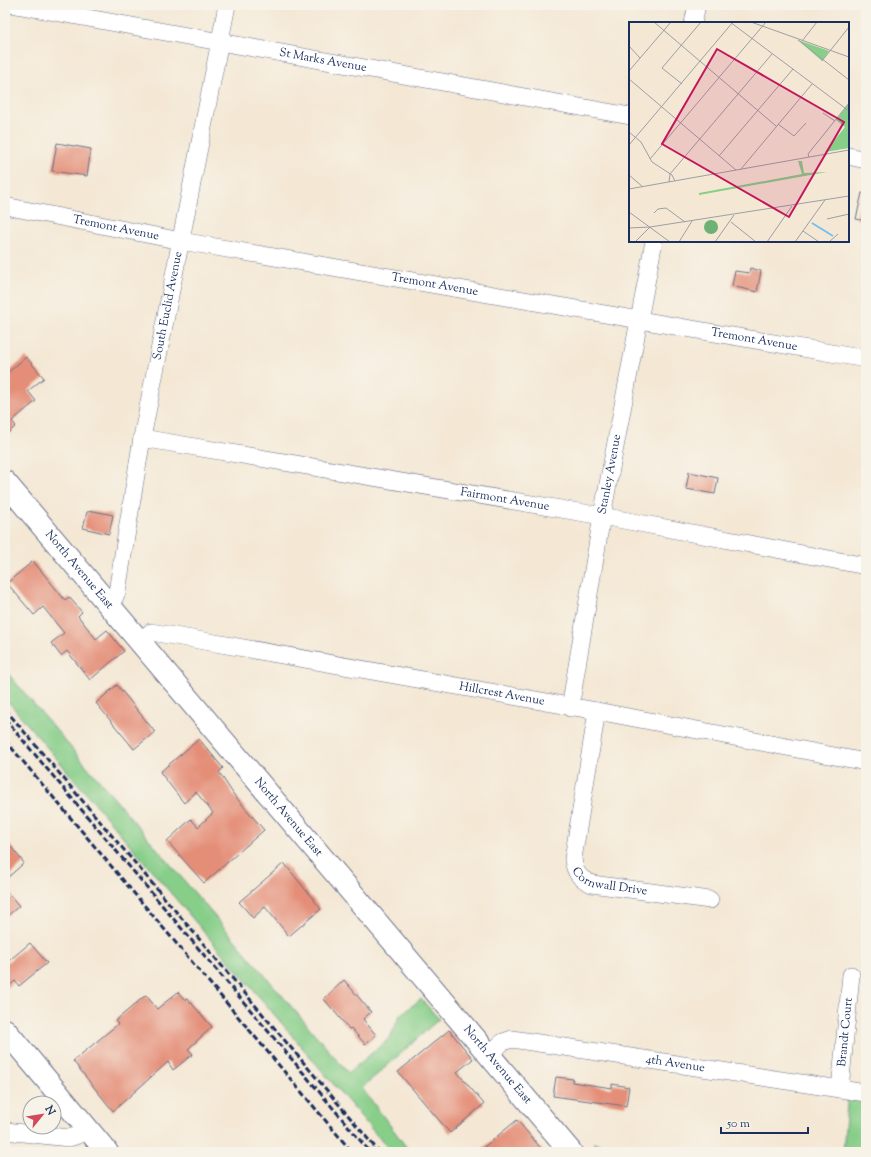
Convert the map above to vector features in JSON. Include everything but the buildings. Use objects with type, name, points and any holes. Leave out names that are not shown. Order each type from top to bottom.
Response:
[{"type":"main road","name":"North Avenue East","points":[[5,482],[572,1152]]},
{"type":"main road","points":[[5,1030],[107,1152]]},
{"type":"street","name":"St Marks Avenue","points":[[16,5],[629,116]]},
{"type":"street","name":"South Euclid Avenue","points":[[111,606],[118,592],[142,438],[227,5]]},
{"type":"street","points":[[693,22],[697,5]]},
{"type":"street","points":[[849,156],[866,160]]},
{"type":"street","name":"Tremont Avenue","points":[[5,206],[181,241],[866,359]]},
{"type":"street","name":"Stanley Avenue","points":[[570,708],[602,516],[654,242]]},
{"type":"street","name":"Fairmont Avenue","points":[[142,438],[602,516],[866,566]]},
{"type":"street","name":"Hillcrest Avenue","points":[[140,640],[151,632],[570,708],[597,711],[866,762]]},
{"type":"street","name":"Cornwall Drive","points":[[597,711],[573,859],[575,872],[582,880],[592,884],[710,900]]},
{"type":"street","name":"Brandt Court","points":[[840,1089],[851,975]]},
{"type":"street","name":"4th Avenue","points":[[489,1054],[503,1042],[512,1038],[866,1093]]},
{"type":"street","points":[[5,1131],[69,1138],[90,1131]]},
{"type":"green space","points":[[5,670],[348,1073],[390,1038],[400,1015],[421,999],[439,1019],[362,1088],[410,1152],[391,1152],[5,698]]},
{"type":"green space","points":[[848,1092],[866,1094],[866,1152],[843,1152]]},
{"type":"green space","points":[[593,1143],[647,1152],[599,1152]]},
{"type":"railway","points":[[5,709],[379,1152]]},
{"type":"railway","points":[[5,719],[370,1152]]},
{"type":"railway","points":[[5,740],[352,1152]]}]
